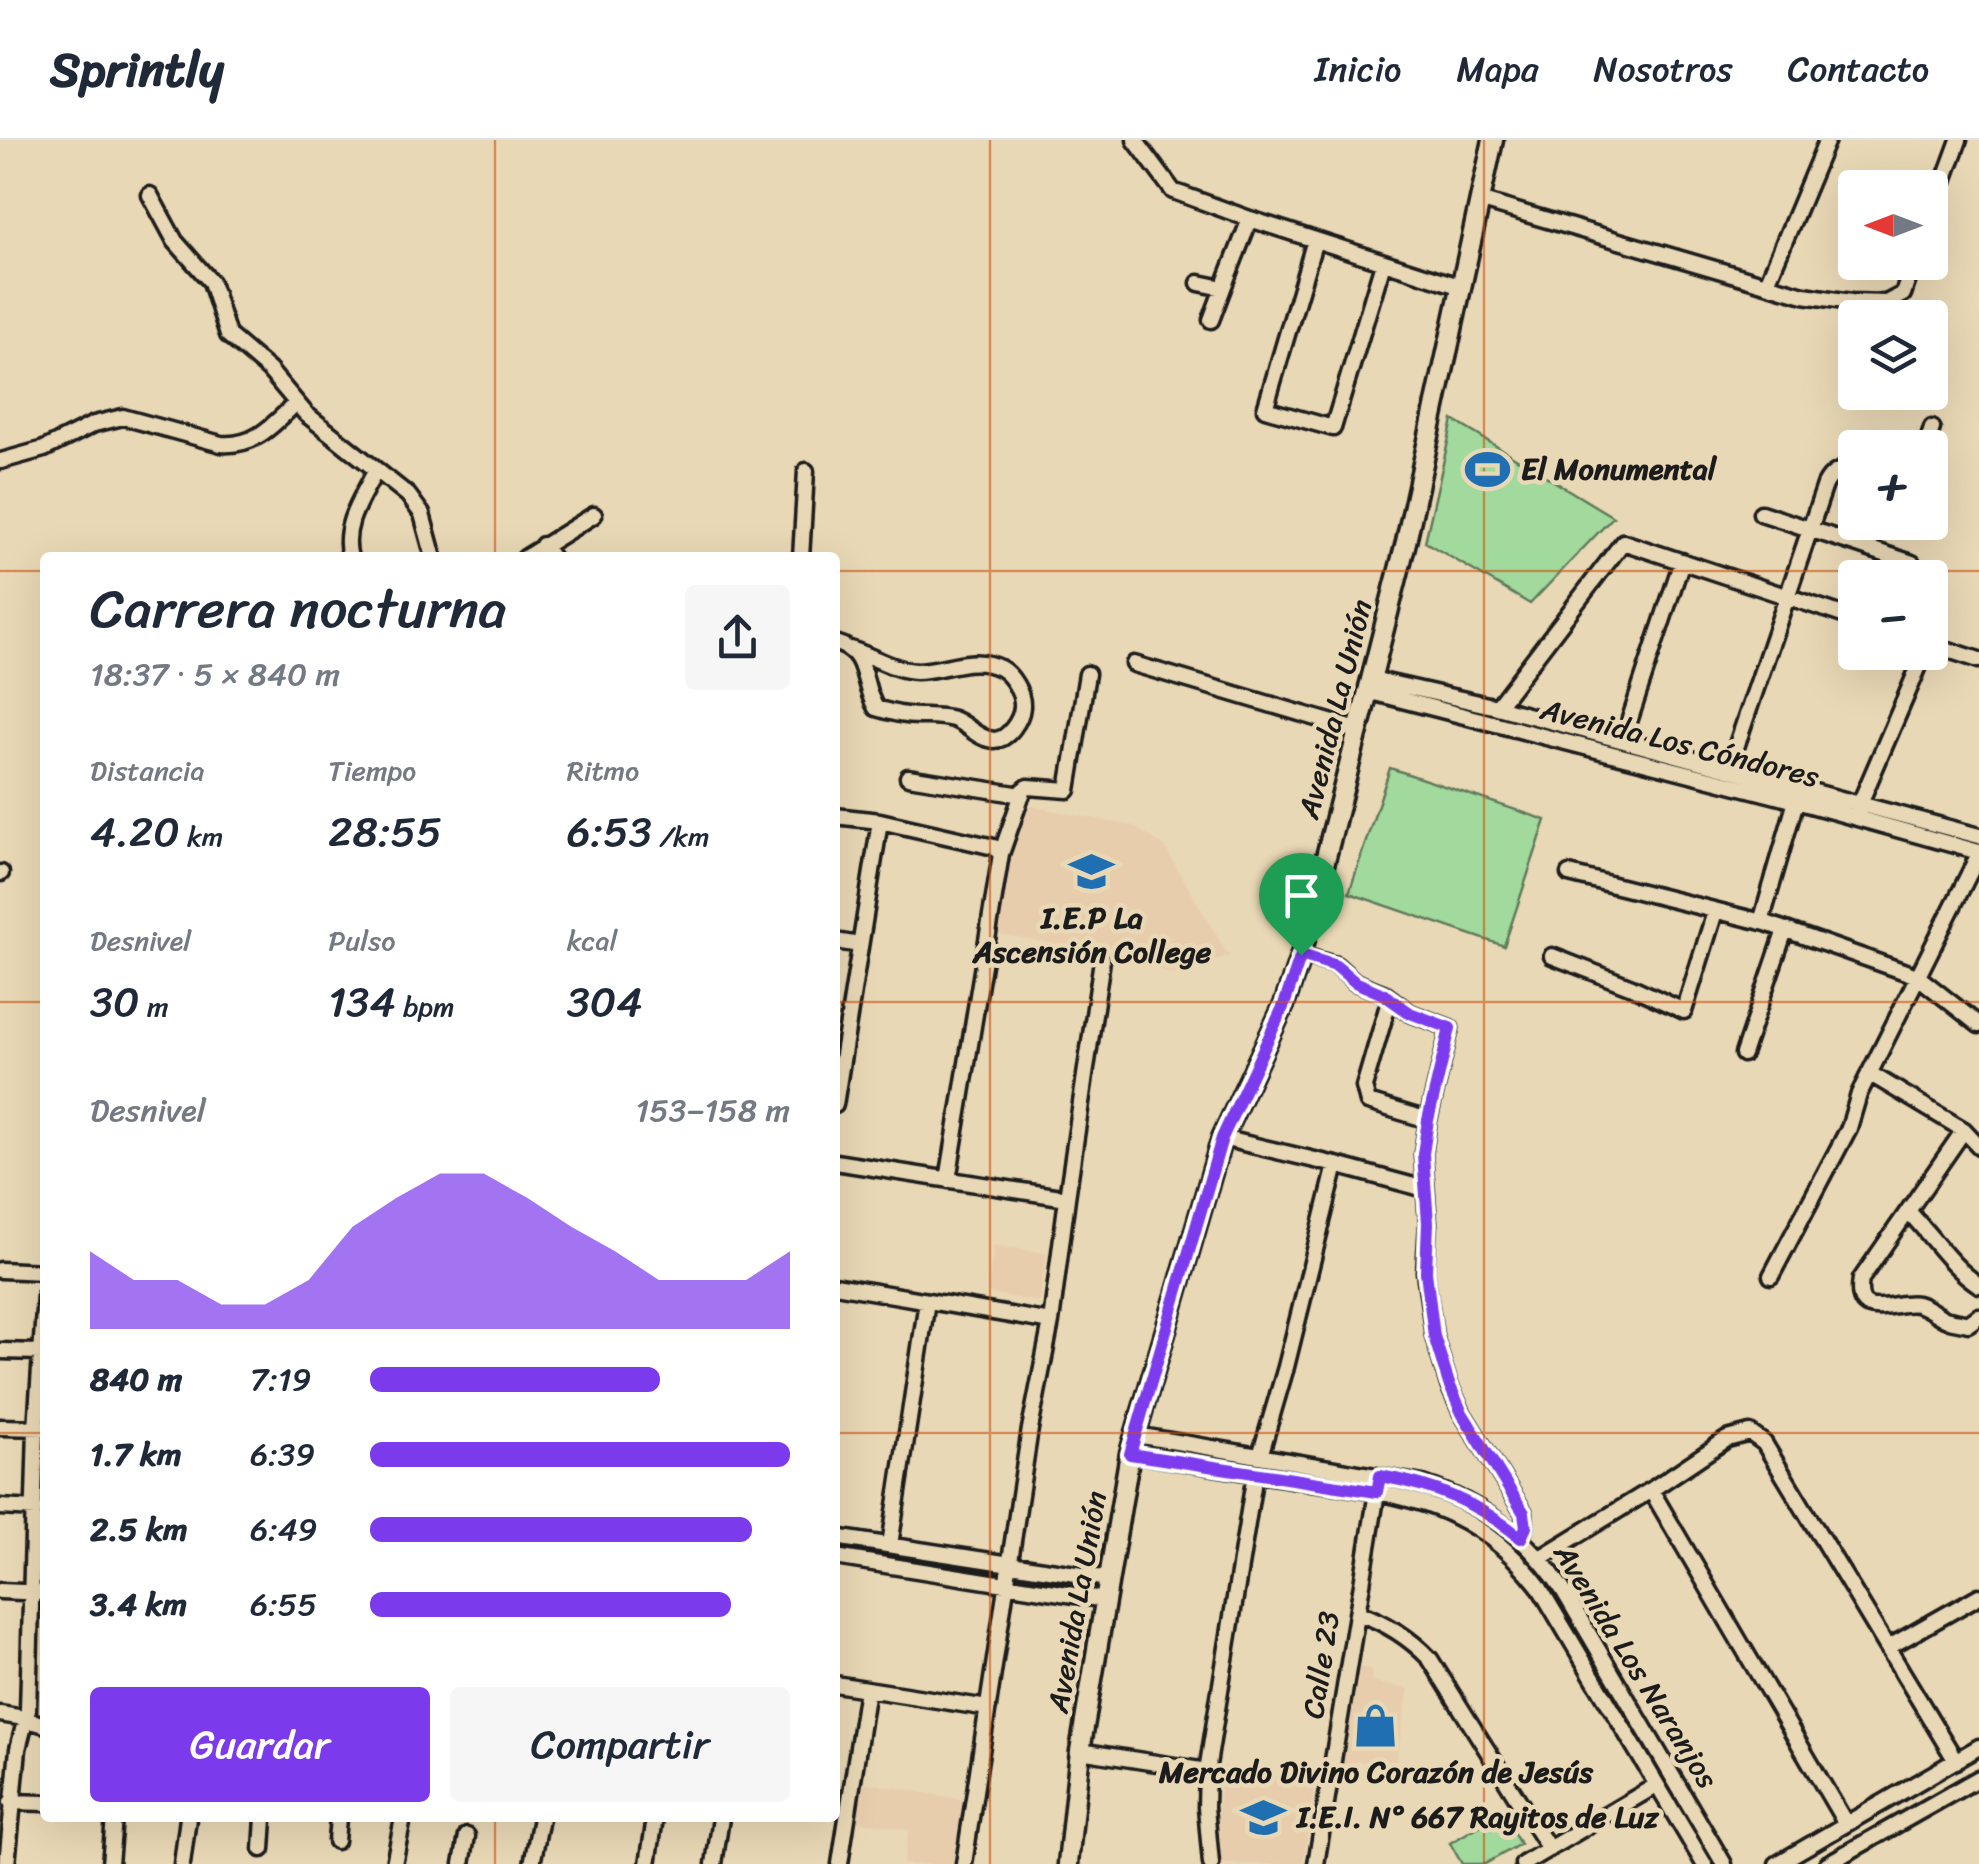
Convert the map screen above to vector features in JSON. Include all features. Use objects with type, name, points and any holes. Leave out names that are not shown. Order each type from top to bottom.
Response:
[{"type":"main road","name":"Avenida La Unión","points":[[1068,1864],[1080,1752],[1133,1444],[1222,1138],[1284,1005],[1301,955],[1406,542],[1493,140]]},
{"type":"street","points":[[1135,140],[1173,191],[1462,287]]},
{"type":"street","points":[[1768,283],[1827,140]]},
{"type":"street","points":[[1948,170],[1959,140]]},
{"type":"street","points":[[150,195],[176,241],[210,282],[228,335],[270,370],[306,414],[408,495],[422,514],[432,552]]},
{"type":"street","points":[[1480,200],[1804,296],[1886,303],[1903,294],[1908,280]]},
{"type":"street","points":[[1211,320],[1250,219]]},
{"type":"street","points":[[1315,240],[1265,409],[1333,428],[1384,263]]},
{"type":"street","points":[[1199,283],[1223,288]]},
{"type":"street","points":[[1,461],[44,449],[94,424],[123,417],[236,446],[251,442],[296,403]]},
{"type":"street","points":[[349,552],[349,523],[376,470]]},
{"type":"street","points":[[801,552],[806,471]]},
{"type":"street","points":[[1729,768],[1829,476],[1838,471]]},
{"type":"street","points":[[1761,513],[1906,560]]},
{"type":"street","points":[[547,551],[594,515]]},
{"type":"street","points":[[1496,707],[1623,542],[1838,613]]},
{"type":"street","points":[[1623,740],[1682,561]]},
{"type":"street","points":[[842,646],[917,671],[958,663],[993,665],[1014,682],[1022,707],[1010,732],[991,740],[946,717],[907,716],[876,708],[868,696],[860,659],[842,646]]},
{"type":"street","points":[[1948,650],[1979,660]]},
{"type":"street","points":[[1134,664],[1357,730]]},
{"type":"street","points":[[1857,810],[1918,670]]},
{"type":"street","points":[[948,1180],[1000,854],[1028,788],[1068,790],[1087,674]]},
{"type":"street","name":"Avenida Los Cóndores","points":[[1369,685],[1496,707],[1729,768],[1979,853]]},
{"type":"street","name":"Avenida Los Cóndores","points":[[1369,685],[1796,800],[1979,836]]},
{"type":"street","points":[[908,777],[1022,795]]},
{"type":"street","points":[[1761,922],[1796,800]]},
{"type":"street","points":[[840,817],[880,821],[994,848],[1000,854]]},
{"type":"street","points":[[840,1073],[880,821]]},
{"type":"street","points":[[1771,1276],[1850,1128],[1859,1094],[1979,853]]},
{"type":"street","points":[[1569,874],[1761,922],[1917,976],[1979,1025]]},
{"type":"street","points":[[1552,956],[1684,1011],[1715,912]]},
{"type":"street","points":[[1743,1054],[1785,930]]},
{"type":"street","points":[[840,941],[860,945]]},
{"type":"street","points":[[1301,955],[1336,966],[1355,982],[1390,998],[1410,1013],[1450,1028],[1423,1154],[1428,1223],[1426,1272],[1434,1336],[1462,1413],[1524,1513],[1526,1527],[1521,1538]]},
{"type":"street","points":[[964,1864],[1030,1429],[1052,1322],[1102,960]]},
{"type":"street","points":[[1390,998],[1364,1087],[1368,1102],[1428,1120]]},
{"type":"street","points":[[1869,1073],[1964,1130],[1979,1146]]},
{"type":"street","points":[[1964,1130],[1861,1278],[1859,1291],[1862,1300],[1874,1306],[1888,1308],[1912,1302],[1944,1318],[1968,1324],[1979,1316]]},
{"type":"street","points":[[1222,1138],[1425,1190]]},
{"type":"street","points":[[840,1163],[1067,1198]]},
{"type":"street","points":[[1260,1456],[1336,1165]]},
{"type":"street","points":[[1908,1211],[1958,1268],[1979,1285]]},
{"type":"street","points":[[0,1270],[40,1272]]},
{"type":"street","points":[[840,1286],[1052,1322]]},
{"type":"street","points":[[890,1545],[928,1301]]},
{"type":"street","points":[[0,1351],[40,1352]]},
{"type":"street","points":[[0,1426],[40,1428]]},
{"type":"street","points":[[1540,1558],[1728,1439],[1750,1432],[1759,1438],[1956,1761]]},
{"type":"street","points":[[7,1864],[39,1593],[35,1508],[40,1441]]},
{"type":"street","name":"Avenida Los Naranjos","points":[[1133,1444],[1260,1456],[1423,1484],[1494,1517],[1540,1558],[1563,1590],[1724,1864]]},
{"type":"street","name":"Avenida Los Naranjos","points":[[1133,1444],[1255,1474],[1419,1501],[1485,1532],[1514,1556],[1538,1584],[1704,1864]]},
{"type":"street","points":[[1211,1864],[1207,1772],[1255,1474]]},
{"type":"street","name":"Calle 23","points":[[1316,1864],[1380,1476]]},
{"type":"street","points":[[1651,1490],[1846,1824]]},
{"type":"street","points":[[0,1507],[35,1508]]},
{"type":"street","points":[[840,1538],[1108,1580]]},
{"type":"street","points":[[840,1558],[1105,1600]]},
{"type":"street","points":[[0,1591],[39,1593]]},
{"type":"street","points":[[1889,1647],[1979,1596]]},
{"type":"street","points":[[1358,1614],[1396,1630],[1430,1659],[1548,1849]]},
{"type":"street","points":[[840,1685],[988,1708]]},
{"type":"street","points":[[840,1864],[867,1688]]},
{"type":"street","points":[[0,1714],[40,1724]]},
{"type":"street","points":[[1776,1864],[1979,1748]]},
{"type":"street","points":[[1080,1752],[1207,1772]]},
{"type":"street","points":[[1827,1864],[1979,1778]]},
{"type":"street","points":[[1523,1864],[1657,1785]]},
{"type":"street","points":[[12,1802],[40,1803]]},
{"type":"street","points":[[110,1864],[114,1822]]},
{"type":"street","points":[[182,1864],[187,1822]]},
{"type":"street","points":[[262,1849],[264,1822]]},
{"type":"street","points":[[336,1841],[338,1822]]},
{"type":"street","points":[[394,1864],[402,1822]]},
{"type":"street","points":[[532,1864],[540,1822]]},
{"type":"street","points":[[648,1864],[654,1822]]},
{"type":"street","points":[[714,1864],[720,1822]]},
{"type":"street","points":[[462,1864],[467,1836]]},
{"type":"shaded area","name":"I.E.P La Ascensión College","points":[[1016,803],[1133,826],[1164,846],[1229,956],[1175,975],[1111,954],[997,934]]},
{"type":"shaded area","points":[[994,1245],[1047,1253],[1039,1302],[987,1293]]},
{"type":"shaded area","name":"Mercado Divino Corazón de Jesús","points":[[1360,1667],[1372,1670],[1371,1682],[1409,1689],[1395,1767],[1356,1761],[1353,1774],[1342,1772]]},
{"type":"shaded area","name":"I.E.I. N° 667 Rayitos de Luz","points":[[1223,1766],[1316,1782],[1303,1864],[1220,1864],[1217,1838]]},
{"type":"shaded area","points":[[864,1782],[965,1800],[955,1864],[903,1864],[909,1830],[857,1821]]},
{"type":"green space","name":"El Monumental","points":[[1453,420],[1613,517],[1530,604],[1425,542]]},
{"type":"green space","points":[[1390,768],[1546,820],[1504,946],[1349,893]]},
{"type":"green space","points":[[1502,1813],[1520,1844],[1485,1864],[1462,1864],[1450,1843]]},
{"type":"place","name":"El Monumental","points":[[1488,469]]},
{"type":"place","name":"I.E.P La Ascensión College","points":[[1092,871]]},
{"type":"place","name":"Mercado Divino Corazón de Jesús","points":[[1376,1725]]},
{"type":"place","name":"I.E.I. N° 667 Rayitos de Luz","points":[[1264,1817]]},
{"type":"route","points":[[1301,955],[1336,966],[1355,982],[1383,994],[1410,1013],[1450,1028],[1423,1154],[1428,1223],[1426,1272],[1434,1336],[1462,1413],[1524,1513],[1526,1527],[1521,1538],[1476,1506],[1407,1480],[1380,1476],[1377,1492],[1130,1454],[1222,1138],[1284,1005],[1301,955]]}]
